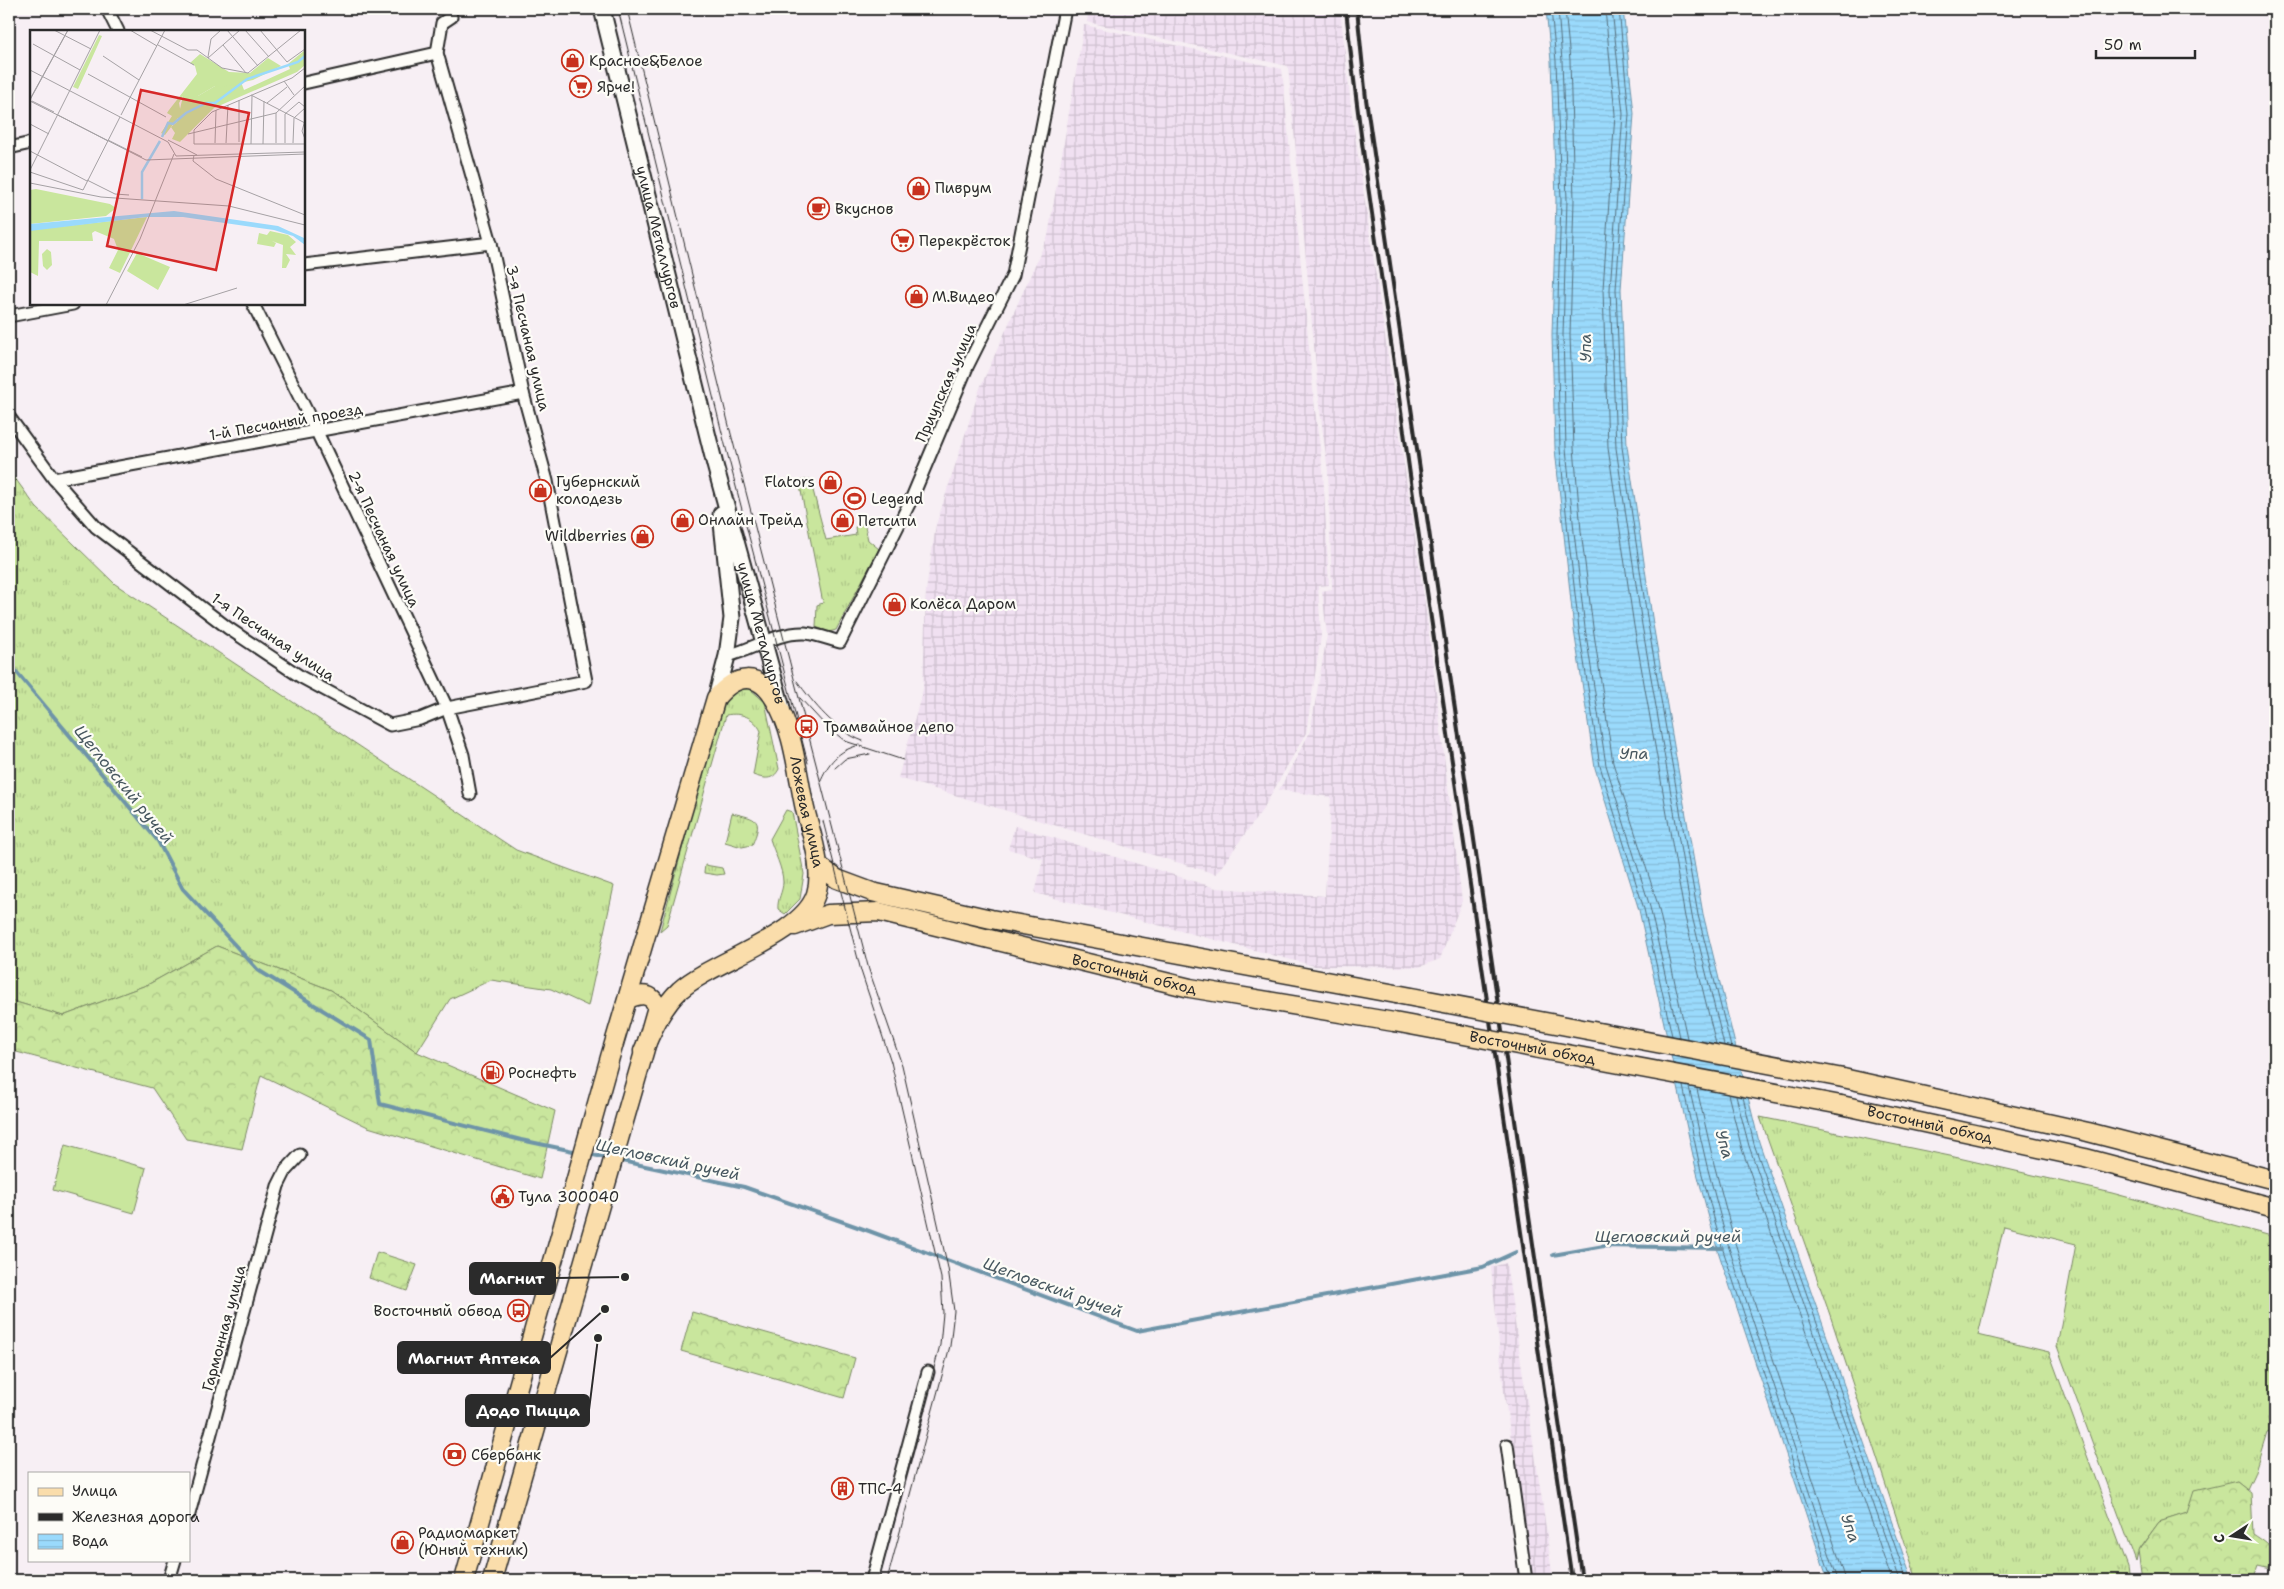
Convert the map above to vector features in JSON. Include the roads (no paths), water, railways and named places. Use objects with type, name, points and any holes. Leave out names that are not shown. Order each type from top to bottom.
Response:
[{"type":"main road","name":"улица Металлургов","points":[[602,9],[715,465],[784,714]]},
{"type":"main road","name":"улица Металлургов","points":[[715,465],[732,618],[727,656],[716,698]]},
{"type":"main road","name":"Ложевая улица","points":[[643,1051],[658,1018],[668,1002],[680,991],[700,975],[790,928],[810,908],[817,893],[818,866],[784,714],[769,689],[757,681],[746,679],[736,681],[725,688],[716,698]]},
{"type":"main road","points":[[464,1580],[581,1162],[716,698]]},
{"type":"main road","name":"Восточный обход","points":[[818,866],[837,880],[872,892],[982,917],[1843,1078],[2088,1132],[2275,1180]]},
{"type":"main road","name":"Восточный обход","points":[[790,928],[828,914],[879,912],[1190,988],[1394,1022],[1841,1105],[2085,1158],[2275,1208]]},
{"type":"main road","name":"Ложевая улица","points":[[492,1580],[657,1006],[649,996],[639,994],[628,999]]},
{"type":"main road","points":[[569,1204],[574,1216],[578,1218],[590,1218],[597,1214]]},
{"type":"street","points":[[106,9],[117,30]]},
{"type":"street","name":"3-я Песчаная улица","points":[[449,9],[451,17],[442,22],[437,53],[491,243],[524,392],[547,481],[586,681]]},
{"type":"street","name":"Приупская улица","points":[[727,656],[750,650],[765,640],[794,634],[807,633],[840,642],[911,500],[967,367],[1013,275],[1065,9]]},
{"type":"street","points":[[305,83],[437,53]]},
{"type":"street","points":[[9,148],[30,143]]},
{"type":"street","points":[[305,265],[491,243]]},
{"type":"street","points":[[9,316],[68,305]]},
{"type":"street","name":"2-я Песчаная улица","points":[[254,305],[317,432],[447,708],[463,756],[470,794]]},
{"type":"street","name":"1-й Песчаный проезд","points":[[54,479],[317,432],[524,392]]},
{"type":"street","name":"1-я Песчаная улица","points":[[9,417],[54,479],[96,527],[228,628],[301,677],[390,725],[420,719],[447,708],[586,681]]},
{"type":"street","name":"Гармонная улица","points":[[190,1510],[278,1186],[286,1170],[300,1155]]},
{"type":"street","points":[[872,1580],[928,1372]]},
{"type":"street","points":[[1507,1445],[1526,1580]]},
{"type":"street","points":[[168,1580],[174,1562]]},
{"type":"water","name":"Упа","points":[[1546,9],[1623,9],[1634,114],[1621,289],[1627,446],[1653,624],[1703,914],[1759,1142],[1912,1580],[1828,1580],[1717,1248],[1696,1169],[1639,910],[1595,768],[1574,630],[1555,449],[1552,335],[1556,200],[1551,61]]},
{"type":"waterway","name":"Щегловский ручей","points":[[9,663],[158,841],[183,889],[258,970],[371,1040],[380,1104],[521,1140],[578,1152]]},
{"type":"waterway","name":"Щегловский ручей","points":[[588,1154],[608,1158]]},
{"type":"waterway","name":"Щегловский ручей","points":[[617,1160],[744,1187],[869,1231],[1137,1331],[1483,1267],[1516,1252]]},
{"type":"waterway","name":"Щегловский ручей","points":[[1553,1255],[1604,1246],[1722,1248]]},
{"type":"tram line","points":[[618,9],[722,433],[808,763]]},
{"type":"tram line","points":[[627,9],[730,430],[869,970],[902,1065],[948,1268],[954,1311],[950,1346],[887,1580]]},
{"type":"tram line","points":[[797,681],[834,724],[863,741]]},
{"type":"tram line","points":[[800,698],[825,725],[845,741],[903,760]]},
{"type":"tram line","points":[[820,782],[830,763],[835,758],[846,750],[860,745]]},
{"type":"tram line","points":[[835,768],[845,759],[870,754]]},
{"type":"tram line","points":[[823,821],[861,971],[891,1062],[941,1278],[943,1313],[940,1345],[879,1580]]},
{"type":"railway","points":[[1346,9],[1368,184],[1572,1580]]},
{"type":"railway","points":[[1357,9],[1366,99],[1582,1580]]},
{"type":"place","name":"Красное&Белое","points":[[573,61]]},
{"type":"place","name":"Ярче!","points":[[581,87]]},
{"type":"place","name":"Пиврум","points":[[919,188]]},
{"type":"place","name":"Вкуснов","points":[[819,209]]},
{"type":"place","name":"Перекрёсток","points":[[903,241]]},
{"type":"place","name":"М.Видео","points":[[916,297]]},
{"type":"place","name":"Flators","points":[[831,482]]},
{"type":"place","name":"Губернский колодезь","points":[[540,491]]},
{"type":"place","name":"Legend","points":[[855,499]]},
{"type":"place","name":"Онлайн Трейд","points":[[682,520]]},
{"type":"place","name":"Петсити","points":[[842,521]]},
{"type":"place","name":"Wildberries","points":[[643,536]]},
{"type":"place","name":"Колёса Даром","points":[[894,604]]},
{"type":"place","name":"Трамвайное депо","points":[[807,727]]},
{"type":"place","name":"Роснефть","points":[[492,1073]]},
{"type":"place","name":"Тула 300040","points":[[502,1197]]},
{"type":"place","name":"Магнит","points":[[625,1277]]},
{"type":"place","name":"Магнит Аптека","points":[[605,1309]]},
{"type":"place","name":"Восточный обвод","points":[[518,1311]]},
{"type":"place","name":"Додо Пицца","points":[[598,1338]]},
{"type":"place","name":"Сбербанк","points":[[455,1455]]},
{"type":"place","name":"ТПС-4","points":[[842,1489]]},
{"type":"place","name":"Радиомаркет (Юный техник)","points":[[402,1542]]}]
